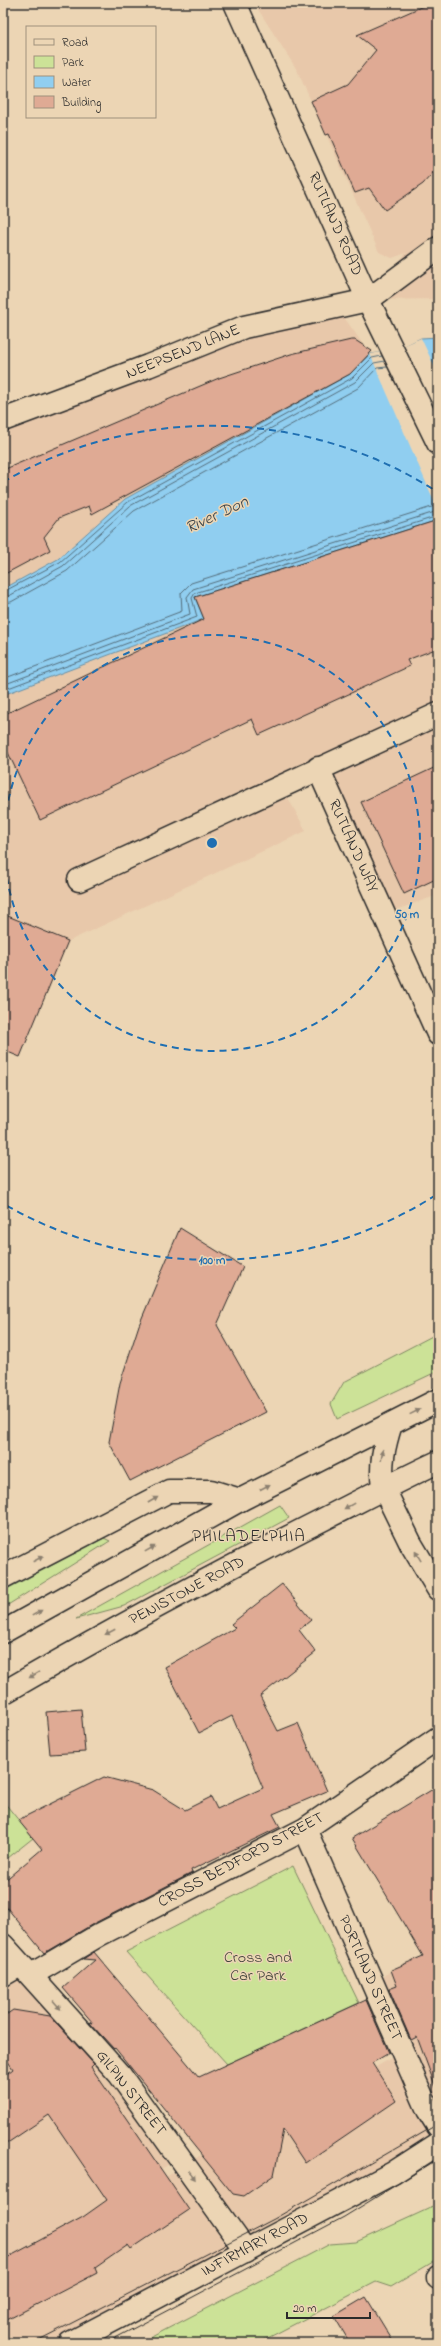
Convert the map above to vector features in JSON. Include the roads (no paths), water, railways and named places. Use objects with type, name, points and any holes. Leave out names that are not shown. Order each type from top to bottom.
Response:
[{"type":"main road","name":"RUTLAND ROAD","points":[[235,3],[368,300],[438,443]]},
{"type":"main road","points":[[368,300],[438,248]]},
{"type":"main road","name":"NEEPSEND LANE","points":[[3,420],[148,366],[244,327],[368,300]]},
{"type":"main road","points":[[79,880],[318,768],[438,714]]},
{"type":"main road","name":"RUTLAND WAY","points":[[318,768],[438,1034]]},
{"type":"main road","points":[[3,1632],[240,1500],[438,1400]]},
{"type":"main road","points":[[391,1424],[384,1446],[380,1469],[383,1487],[411,1544],[438,1589]]},
{"type":"main road","name":"PENISTONE ROAD","points":[[3,1693],[105,1635],[383,1487],[438,1462]]},
{"type":"main road","points":[[3,1577],[169,1490],[211,1491],[240,1500]]},
{"type":"main road","name":"CROSS BEDFORD STREET","points":[[18,1972],[99,1935],[305,1829],[438,1738]]},
{"type":"main road","name":"PORTLAND STREET","points":[[305,1829],[428,2110],[438,2126]]},
{"type":"main road","name":"GILPIN STREET","points":[[3,1945],[18,1972],[120,2075],[246,2251]]},
{"type":"main road","name":"INFIRMARY ROAD","points":[[70,2343],[393,2173],[438,2144]]},
{"type":"water","name":"River Don","points":[[438,337],[438,520],[195,597],[204,619],[3,695],[3,589],[58,559],[125,499],[350,374],[370,354],[394,351],[421,338]]},
{"type":"tram line","points":[[33,2343],[274,2219],[438,2124]]},
{"type":"tram line","points":[[106,2343],[344,2217],[438,2159]]},
{"type":"district","name":"PHILADELPHIA","points":[[249,1536]]},
{"type":"park label","name":"Cross and Car Park","points":[[258,1967]]}]
